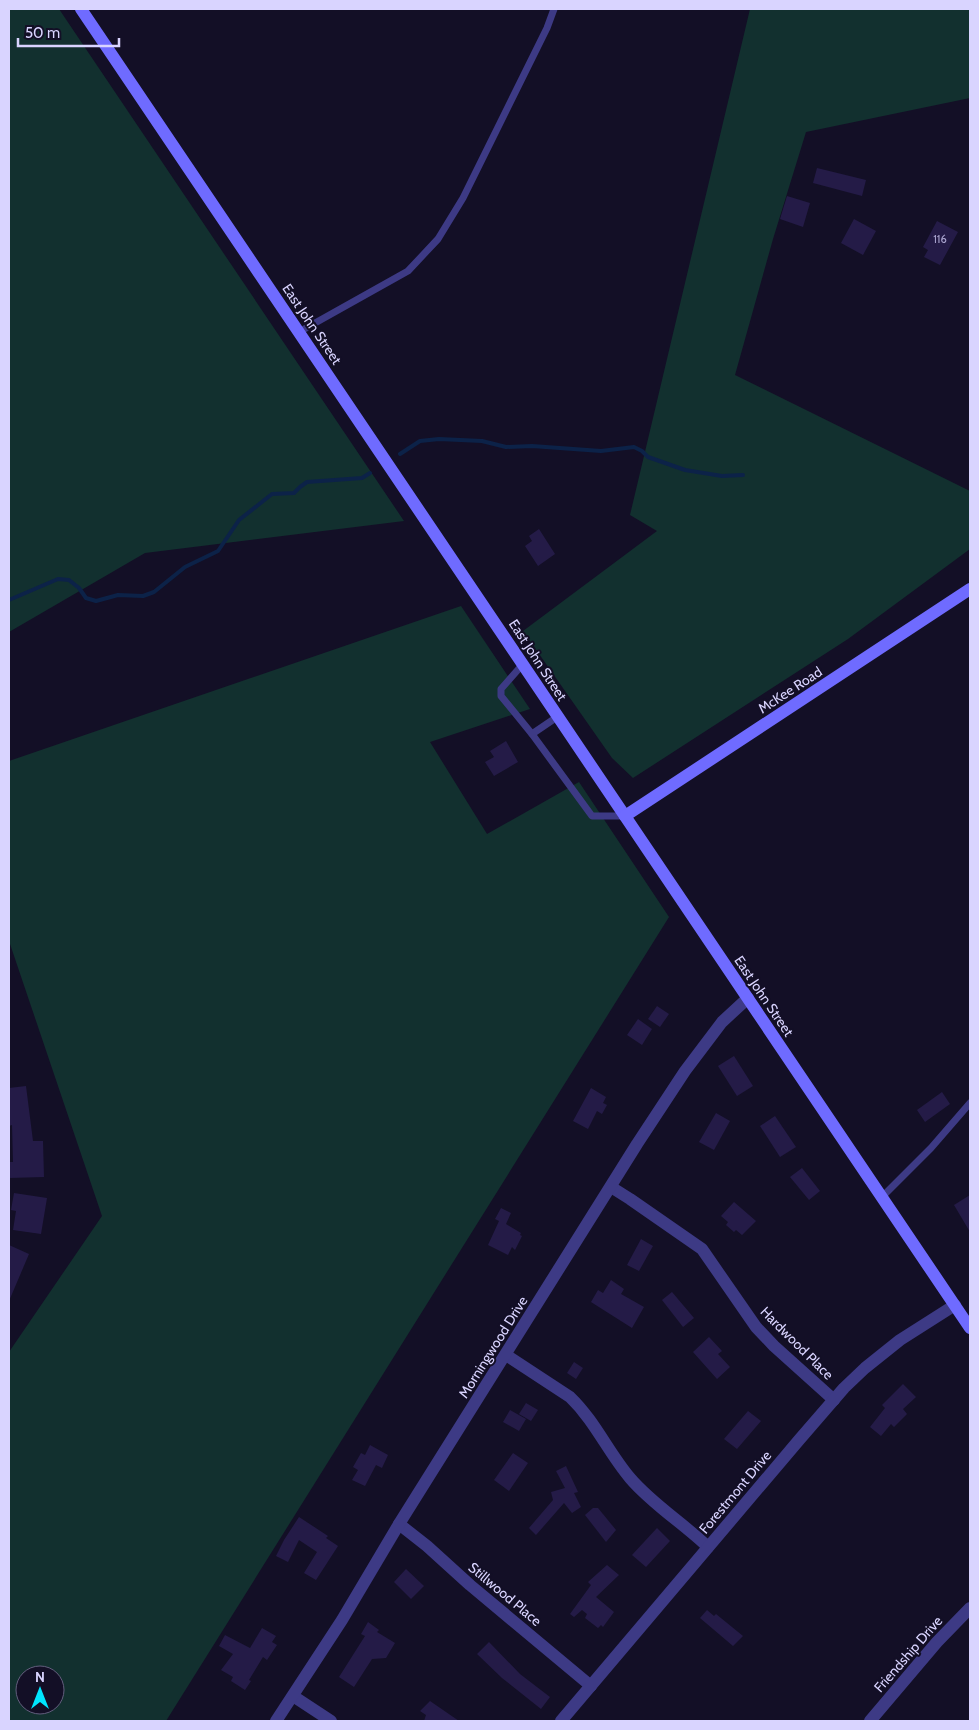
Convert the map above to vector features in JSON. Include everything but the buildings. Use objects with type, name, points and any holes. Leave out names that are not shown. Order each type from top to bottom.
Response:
[{"type":"main road","name":"East John Street","points":[[81,9],[970,1328]]},
{"type":"main road","name":"McKee Road","points":[[625,816],[970,589]]},
{"type":"street","name":"Morningwood Drive","points":[[276,1721],[342,1620],[399,1524],[685,1071],[722,1022],[748,998]]},
{"type":"street","name":"Hardwood Place","points":[[610,1187],[702,1249],[756,1327],[774,1346],[834,1400]]},
{"type":"street","name":"Forestmont Drive","points":[[561,1721],[834,1400],[865,1368],[900,1340],[955,1305]]},
{"type":"street","points":[[506,1355],[570,1397],[595,1426],[634,1483],[708,1547]]},
{"type":"street","name":"Stillwood Place","points":[[399,1524],[591,1686]]},
{"type":"street","name":"Friendship Drive","points":[[870,1721],[937,1642],[970,1608]]},
{"type":"street","points":[[293,1696],[331,1721]]},
{"type":"lane","points":[[299,332],[408,271],[438,239],[467,189],[547,28],[554,9]]},
{"type":"lane","points":[[523,664],[501,689],[501,696],[532,734],[592,816],[625,816]]},
{"type":"lane","points":[[532,734],[557,717]]},
{"type":"lane","points":[[882,1197],[931,1148],[970,1103]]},
{"type":"green space","points":[[9,9],[59,9],[404,521],[145,553],[9,632]]},
{"type":"green space","points":[[750,9],[970,9],[970,98],[806,132],[773,239],[735,375],[970,491],[970,549],[848,639],[633,778],[612,758],[523,631],[657,531],[630,515]]},
{"type":"green space","points":[[461,606],[530,709],[430,742],[487,834],[579,782],[669,917],[166,1721],[9,1721],[9,1352],[102,1216],[9,941],[9,761]]},
{"type":"waterway","points":[[400,454],[420,441],[439,439],[482,441],[506,447],[532,446],[601,451],[634,447],[648,457],[685,470],[722,476],[743,475]]},
{"type":"waterway","points":[[9,600],[58,579],[69,580],[79,588],[86,598],[96,601],[118,595],[143,596],[154,592],[185,567],[218,551],[239,520],[272,494],[294,493],[307,482],[362,478],[370,473]]}]
